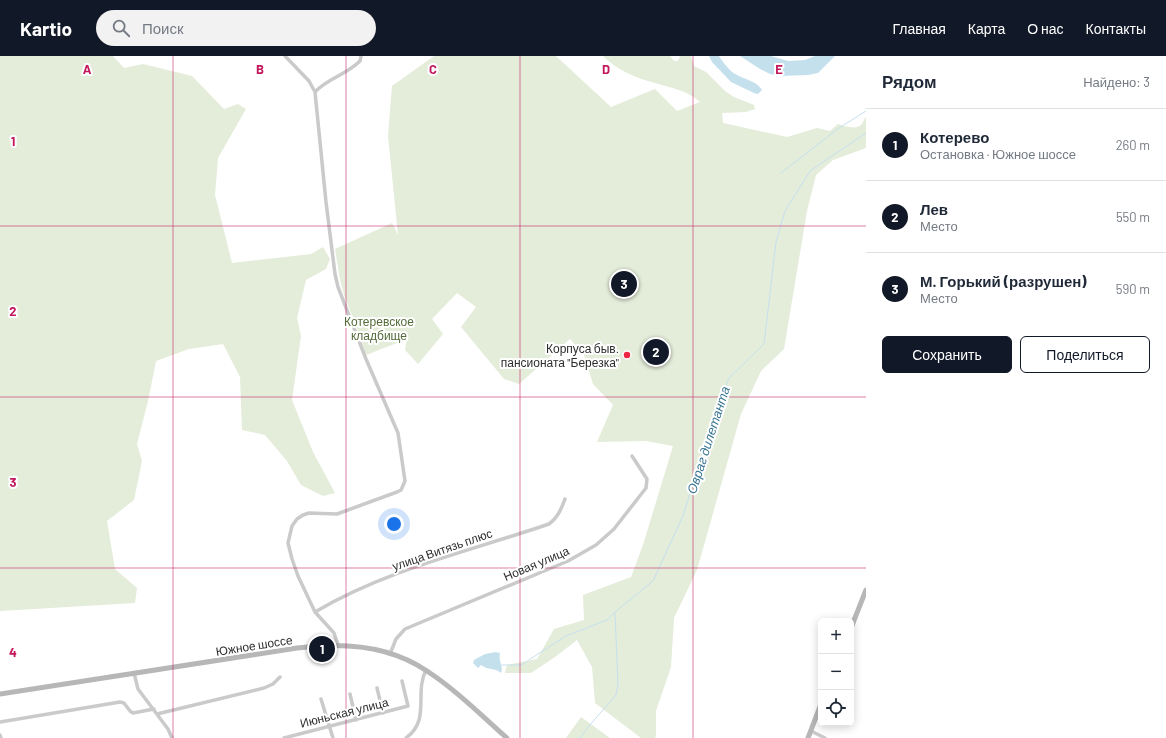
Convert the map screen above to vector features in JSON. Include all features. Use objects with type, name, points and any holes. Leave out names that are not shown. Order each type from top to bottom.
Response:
[{"type":"main road","points":[[854,620],[866,590]]},
{"type":"main road","name":"Южное шоссе","points":[[0,694],[292,649],[338,645],[365,647],[410,661],[426,670],[507,738]]},
{"type":"main road","points":[[808,738],[818,712]]},
{"type":"street","points":[[285,56],[308,81],[315,92],[335,274],[338,287],[366,360],[398,433],[404,482],[401,490],[373,502],[338,514],[310,513],[297,519],[292,526],[288,542],[298,576],[316,612],[334,633],[338,645]]},
{"type":"street","points":[[315,92],[327,81],[352,69],[364,56]]},
{"type":"street","name":"Новая улица","points":[[390,654],[396,639],[405,629],[568,561],[596,545],[614,529],[646,488],[647,479],[632,456]]},
{"type":"street","name":"улица Витязь плюс","points":[[316,612],[351,593],[443,556],[549,524],[558,516],[565,499]]},
{"type":"street","points":[[406,738],[414,731],[419,722],[422,678],[426,670]]},
{"type":"street","points":[[134,673],[138,689],[168,729],[172,738]]},
{"type":"street","points":[[157,714],[264,688],[273,684],[280,677]]},
{"type":"street","name":"Июньская улица","points":[[284,738],[408,706],[402,681]]},
{"type":"street","points":[[377,688],[383,713]]},
{"type":"street","points":[[350,694],[356,720]]},
{"type":"street","points":[[321,699],[333,738]]},
{"type":"street","points":[[0,722],[120,702],[124,703],[133,713],[154,709]]},
{"type":"street","points":[[811,731],[825,738]]},
{"type":"green space","points":[[0,56],[113,56],[124,68],[143,64],[192,76],[224,109],[238,104],[246,109],[218,158],[215,195],[232,263],[311,254],[323,247],[330,259],[326,269],[306,280],[297,318],[301,336],[292,400],[313,452],[335,493],[323,496],[301,485],[287,461],[265,435],[242,430],[240,377],[223,344],[189,349],[156,361],[137,444],[142,461],[134,500],[107,521],[115,569],[137,588],[135,603],[0,611]]},
{"type":"green space","name":"Котеревское кладбище","points":[[434,56],[556,56],[611,107],[655,89],[677,111],[700,102],[684,92],[641,79],[627,73],[603,56],[670,56],[674,61],[678,61],[680,56],[691,56],[694,66],[706,72],[725,91],[734,97],[754,105],[755,109],[746,112],[722,113],[723,123],[787,137],[817,128],[830,131],[838,124],[856,127],[861,125],[866,117],[866,148],[833,160],[816,175],[807,211],[784,349],[761,371],[741,414],[697,570],[674,618],[671,667],[656,711],[655,738],[641,738],[595,703],[592,667],[577,640],[531,673],[505,673],[507,665],[537,659],[554,629],[584,620],[583,595],[631,577],[643,545],[673,446],[646,441],[597,442],[613,405],[593,384],[584,355],[570,339],[519,384],[504,379],[461,327],[476,307],[457,293],[432,319],[443,334],[418,364],[405,350],[407,339],[366,355],[345,298],[340,280],[335,249],[392,223],[398,235],[388,136],[392,86]]},
{"type":"green space","points":[[581,717],[610,738],[566,738]]},
{"type":"water","points":[[709,56],[719,56],[731,71],[756,84],[762,90],[758,94],[754,93],[731,82],[712,62]]},
{"type":"water","points":[[740,56],[771,56],[788,61],[805,60],[815,56],[835,56],[818,73],[781,76],[770,74]]},
{"type":"water","points":[[496,652],[500,653],[502,668],[501,673],[481,665],[478,668],[473,663],[474,660],[485,654]]},
{"type":"waterway","points":[[781,173],[839,128],[866,111]]},
{"type":"waterway","name":"Овраг дилетанта","points":[[502,665],[521,665],[566,636],[607,620],[653,581],[683,516],[712,421],[729,378],[764,344],[776,242],[785,211],[810,171],[866,133]]},
{"type":"waterway","points":[[580,738],[616,695],[618,684],[615,613]]},
{"type":"place","name":"М. Горький (разрушен)","points":[[624,284]]},
{"type":"place","name":"Лев","points":[[656,352]]},
{"type":"place","name":"Корпуса быв. пансионата \"Березка\"","points":[[627,355]]},
{"type":"place","name":"Котерево","points":[[322,649]]}]
